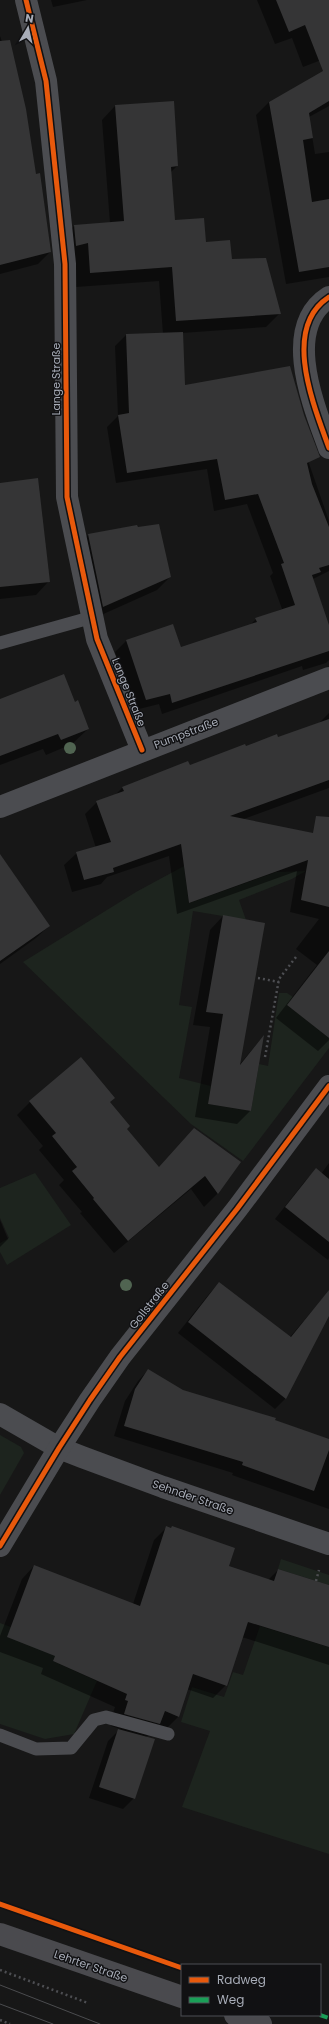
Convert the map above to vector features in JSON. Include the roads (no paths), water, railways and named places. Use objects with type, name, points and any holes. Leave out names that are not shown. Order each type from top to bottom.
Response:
[{"type":"main road","name":"Lehrter Straße","points":[[0,1934],[181,1997]]},
{"type":"main road","points":[[238,2016],[261,2024]]},
{"type":"street","name":"Lange Straße","points":[[26,0],[46,81],[65,264],[67,497],[97,639],[142,750]]},
{"type":"street","points":[[329,297],[320,302],[310,317],[305,339],[304,359],[310,393],[329,448]]},
{"type":"street","name":"Pumpstraße","points":[[0,807],[142,750],[329,678]]},
{"type":"street","name":"Gollstraße","points":[[0,1546],[59,1448],[120,1358],[237,1209],[329,1086]]},
{"type":"street","name":"Sehnder Straße","points":[[0,1414],[59,1448],[163,1487],[329,1544]]},
{"type":"lane","points":[[0,643],[93,617]]},
{"type":"lane","points":[[0,1735],[36,1749],[71,1748],[94,1720],[106,1717],[168,1734]]},
{"type":"tram line","points":[[0,1985],[100,2024]]},
{"type":"tram line","points":[[0,2004],[53,2024]]}]
